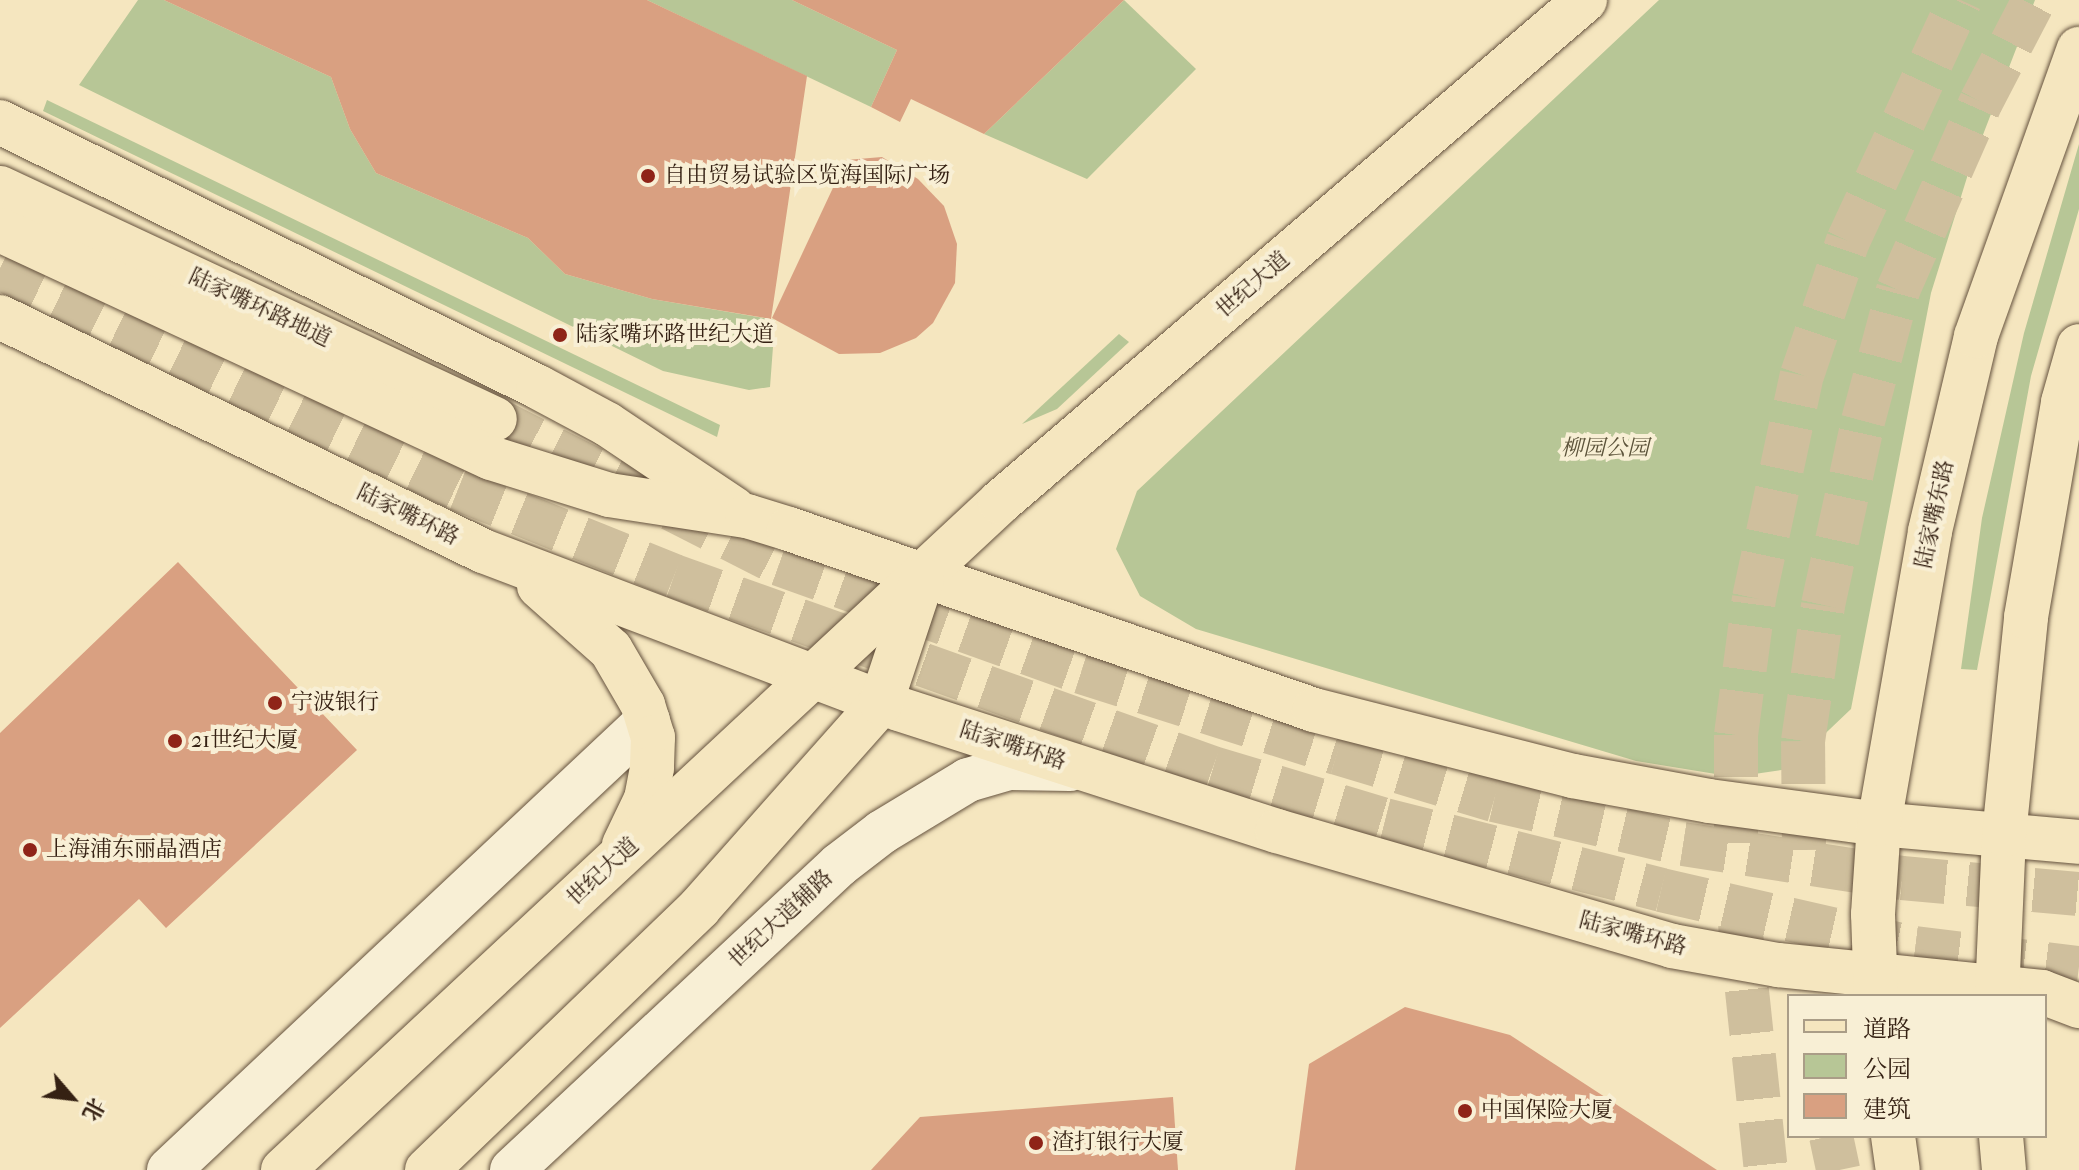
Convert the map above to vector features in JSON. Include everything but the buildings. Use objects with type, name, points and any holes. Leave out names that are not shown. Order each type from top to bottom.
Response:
[{"type":"main road","name":"世纪大道","points":[[283,1170],[1023,483],[1585,0]]},
{"type":"main road","name":"陆家嘴东路","points":[[1875,986],[1879,824],[1930,531],[1976,336],[2079,49]]},
{"type":"main road","points":[[0,122],[538,387],[607,424],[747,516]]},
{"type":"main road","points":[[6,198],[491,458],[609,495],[747,516],[1374,727],[1573,776],[1879,824],[2079,842]]},
{"type":"main road","name":"陆家嘴环路地道","points":[[6,198],[495,419]]},
{"type":"main road","name":"陆家嘴环路","points":[[0,317],[483,551],[881,703],[1099,774],[1672,946],[1875,986],[1997,992],[2067,990]]},
{"type":"main road","points":[[1997,992],[2004,835],[2026,617],[2079,346]]},
{"type":"main road","points":[[483,551],[545,590],[611,650],[629,675],[648,720],[652,753],[646,799],[616,860]]},
{"type":"main road","name":"世纪大道","points":[[427,1170],[699,908],[881,703],[924,574]]},
{"type":"main road","points":[[1893,1138],[1898,1170]]},
{"type":"main road","points":[[2001,1138],[2004,1170]]},
{"type":"street","points":[[169,1170],[648,720]]},
{"type":"street","name":"世纪大道辅路","points":[[512,1170],[839,865],[882,832],[968,780],[1009,768],[1052,767],[1099,774]]},
{"type":"green space","points":[[138,0],[164,0],[331,77],[350,129],[376,173],[528,238],[565,274],[652,299],[775,320],[770,387],[749,390],[663,371],[79,85]]},
{"type":"green space","points":[[647,0],[792,0],[897,50],[871,107]]},
{"type":"green space","points":[[1124,0],[1196,69],[1087,179],[984,134]]},
{"type":"green space","name":"柳园公园","points":[[1659,0],[2035,0],[1969,171],[1931,293],[1851,709],[1788,769],[1734,777],[1636,761],[1196,629],[1140,596],[1116,549],[1137,491]]},
{"type":"green space","points":[[47,100],[720,425],[717,437],[43,111]]},
{"type":"green space","points":[[2079,144],[2079,209],[2031,376],[1977,670],[1961,669],[1982,518],[2024,333]]},
{"type":"green space","points":[[1119,334],[1129,342],[1057,409],[1022,424]]},
{"type":"tunnel","points":[[1736,843],[1736,735],[1754,598],[1802,375],[1848,241],[1960,0]]},
{"type":"tunnel","points":[[1804,850],[1803,741],[1823,605],[1863,421],[1898,290],[1981,102],[2034,0]]},
{"type":"tunnel","points":[[0,268],[458,489],[674,576],[1213,768],[1385,820],[1661,890],[1915,948],[2079,968]]},
{"type":"tunnel","points":[[495,419],[779,564],[1081,672],[1337,753],[1494,800],[1683,844],[1902,878],[2079,894]]},
{"type":"tunnel","points":[[1740,924],[1766,1170]]},
{"type":"tunnel","points":[[1831,1138],[1838,1170]]},
{"type":"place","name":"自由贸易试验区览海国际广场","points":[[648,176]]},
{"type":"place","name":"陆家嘴环路世纪大道","points":[[560,335]]},
{"type":"place","name":"宁波银行","points":[[275,703]]},
{"type":"place","name":"21世纪大厦","points":[[175,741]]},
{"type":"place","name":"上海浦东丽晶酒店","points":[[30,850]]},
{"type":"place","name":"中国保险大厦","points":[[1465,1111]]},
{"type":"place","name":"渣打银行大厦","points":[[1036,1143]]}]
